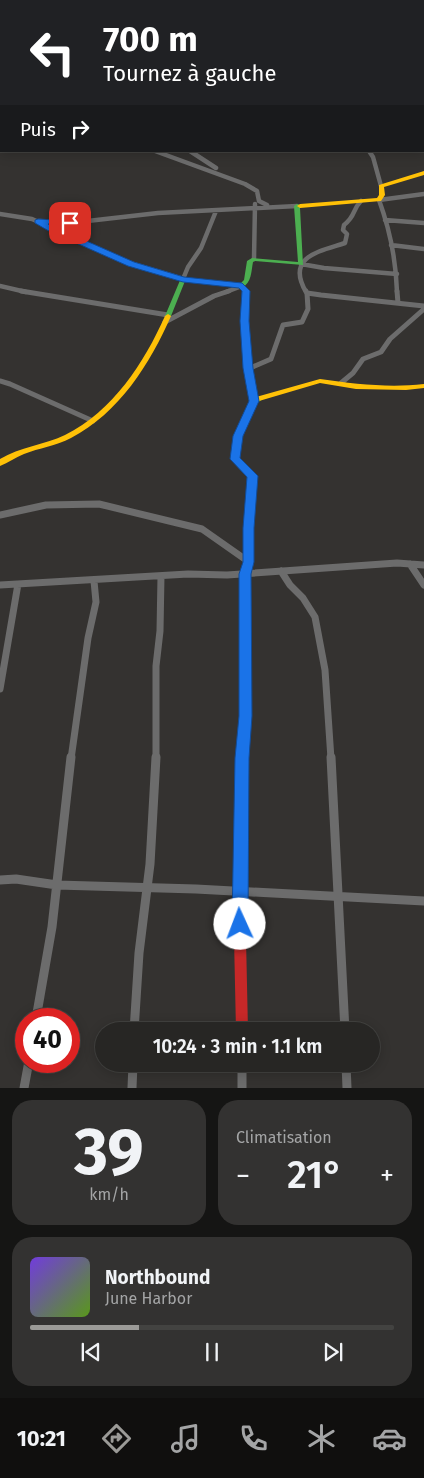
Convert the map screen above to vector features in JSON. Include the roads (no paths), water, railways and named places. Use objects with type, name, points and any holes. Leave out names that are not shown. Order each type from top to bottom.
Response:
[{"type":"street","points":[[157,152],[171,159],[230,175]]},
{"type":"street","points":[[192,152],[254,189],[261,203],[297,209],[424,194]]},
{"type":"street","points":[[370,152],[373,157],[381,186],[382,195],[378,200]]},
{"type":"street","points":[[381,186],[424,173]]},
{"type":"street","points":[[0,286],[166,319],[214,296],[242,286],[247,280],[250,262],[254,259],[254,208],[258,194]]},
{"type":"street","points":[[378,200],[385,220],[397,274],[398,303]]},
{"type":"street","points":[[301,264],[307,257],[322,248],[345,243],[347,234],[344,230],[344,225],[353,218],[357,205],[361,201]]},
{"type":"street","points":[[38,221],[70,223],[158,213],[280,206]]},
{"type":"street","points":[[248,368],[262,364],[271,358],[283,325],[302,322],[308,315],[309,301],[300,278],[301,264],[297,209]]},
{"type":"street","points":[[0,463],[15,452],[59,440],[85,428],[111,403],[156,344],[188,267],[201,248],[216,211]]},
{"type":"street","points":[[0,214],[22,216],[38,221],[126,262],[183,279],[242,286],[246,291],[245,321],[248,368],[254,401],[238,436],[235,459],[252,476],[248,528],[249,562],[245,574],[245,716],[242,758],[239,892],[242,1022]]},
{"type":"street","points":[[385,220],[424,223]]},
{"type":"street","points":[[391,245],[424,249]]},
{"type":"street","points":[[254,259],[340,270],[397,274]]},
{"type":"street","points":[[307,293],[398,303],[424,308]]},
{"type":"street","points":[[341,383],[353,373],[363,360],[381,352],[394,334],[424,308]]},
{"type":"street","points":[[0,381],[10,382],[25,392],[79,413],[93,421]]},
{"type":"street","points":[[254,401],[320,381],[364,387],[406,388],[424,386]]},
{"type":"street","points":[[0,515],[46,505],[84,503],[106,505],[174,524],[202,529],[249,562]]},
{"type":"street","points":[[0,584],[43,584],[161,576],[245,574],[379,564],[424,565]]},
{"type":"street","points":[[410,564],[424,585]]},
{"type":"street","points":[[281,571],[310,608],[315,617],[319,634],[328,709],[345,1022]]},
{"type":"street","points":[[135,1022],[156,782],[156,666],[160,631],[161,576]]},
{"type":"street","points":[[38,1008],[57,885],[67,783],[88,638],[96,602],[94,581]]},
{"type":"street","points":[[0,689],[18,584]]},
{"type":"street","points":[[0,880],[16,879],[57,885],[424,901]]},
{"type":"street","points":[[132,1088],[133,1072]]},
{"type":"street","points":[[242,1072],[242,1088]]},
{"type":"street","points":[[346,1072],[347,1088]]},
{"type":"street","points":[[24,1088],[27,1073]]}]
